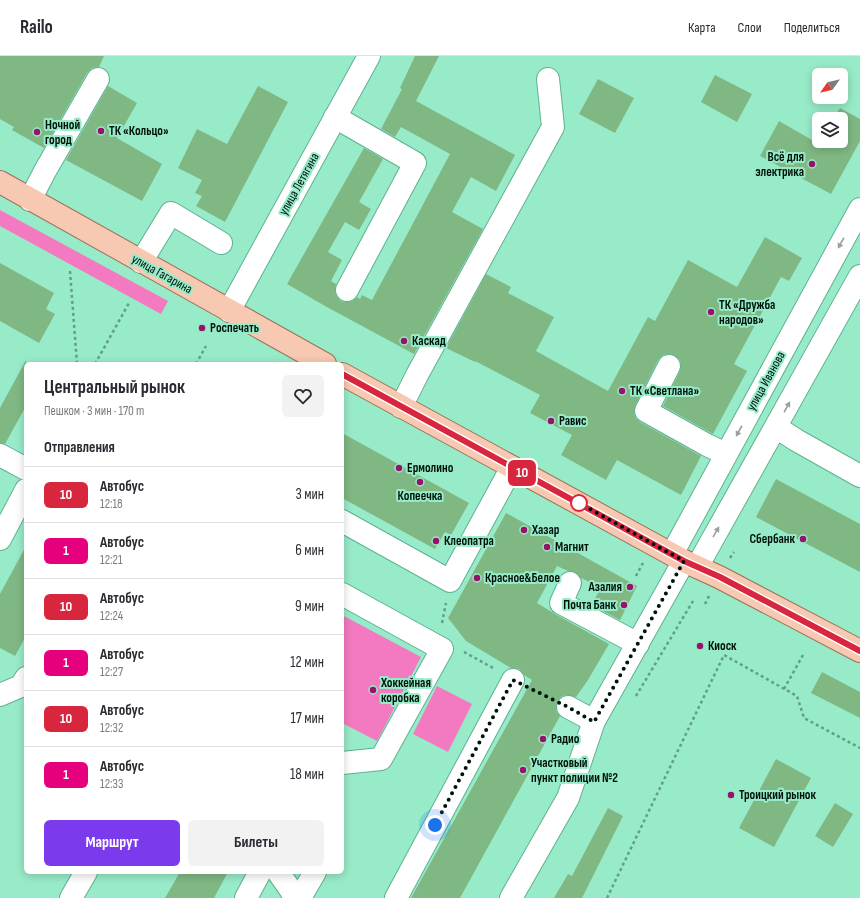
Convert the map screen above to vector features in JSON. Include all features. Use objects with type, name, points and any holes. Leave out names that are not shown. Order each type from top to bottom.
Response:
[{"type":"main road","name":"улица Гагарина","points":[[0,182],[321,362]]},
{"type":"main road","points":[[344,375],[685,560],[860,651]]},
{"type":"street","name":"улица Летягина","points":[[229,311],[368,56]]},
{"type":"street","points":[[30,200],[98,79]]},
{"type":"street","points":[[401,407],[417,375],[553,127],[548,80]]},
{"type":"street","points":[[335,118],[415,163],[347,290]]},
{"type":"street","name":"улица Иванова","points":[[685,560],[726,454],[860,209]]},
{"type":"street","points":[[141,262],[171,213],[221,243]]},
{"type":"street","name":"улица Иванова","points":[[511,898],[568,798],[594,722],[685,560],[776,427],[860,276]]},
{"type":"street","points":[[669,366],[646,411],[726,454]]},
{"type":"street","points":[[776,427],[860,476]]},
{"type":"street","points":[[0,455],[24,468]]},
{"type":"street","points":[[344,522],[450,581],[512,467]]},
{"type":"street","points":[[0,539],[24,494]]},
{"type":"street","points":[[570,583],[561,603],[638,644]]},
{"type":"street","points":[[344,595],[442,649],[381,759],[344,762]]},
{"type":"street","points":[[396,898],[513,680]]},
{"type":"street","points":[[0,695],[22,686],[24,682]]},
{"type":"street","points":[[568,707],[594,722]]},
{"type":"street","points":[[71,898],[85,874]]},
{"type":"street","points":[[246,898],[259,874]]},
{"type":"street","points":[[279,874],[295,898]]},
{"type":"street","points":[[300,898],[314,874]]},
{"type":"path","points":[[70,271],[77,362]]},
{"type":"path","points":[[96,362],[129,303]]},
{"type":"path","points":[[197,362],[206,346]]},
{"type":"path","points":[[607,898],[724,655],[797,696],[804,718],[860,748]]},
{"type":"path","points":[[784,689],[803,655]]},
{"type":"path","points":[[513,680],[568,707]]},
{"type":"shaded area","points":[[0,210],[168,301],[161,314],[0,226]]},
{"type":"shaded area","name":"Хоккейная коробка","points":[[344,616],[421,657],[377,741],[344,724]]},
{"type":"shaded area","points":[[437,686],[472,704],[448,752],[413,734]]},
{"type":"building","points":[[0,56],[104,56],[99,67],[92,68],[87,73],[44,148],[12,130],[14,127],[0,119]]},
{"type":"building","points":[[415,56],[439,56],[416,101],[515,155],[496,191],[471,177],[452,212],[483,229],[414,354],[287,284],[364,148],[383,159],[359,202],[371,209],[359,230],[345,222],[328,252],[342,260],[331,281],[336,284],[335,291],[337,297],[341,301],[347,302],[353,301],[357,297],[360,299],[362,295],[372,300],[450,154],[401,127],[395,137],[381,129],[402,89],[400,88]]},
{"type":"building","points":[[715,75],[752,94],[737,122],[701,102]]},
{"type":"building","points":[[598,79],[634,98],[615,133],[579,114]]},
{"type":"building","points":[[108,86],[137,103],[117,138],[162,164],[142,201],[66,160]]},
{"type":"building","points":[[258,86],[288,102],[225,222],[196,206],[202,196],[195,193],[202,180],[178,168],[197,129],[227,144]]},
{"type":"building","points":[[840,108],[847,112],[837,112]]},
{"type":"building","points":[[848,112],[860,119],[860,141],[831,194],[760,156],[779,121],[812,140],[812,148],[848,148]]},
{"type":"building","points":[[765,237],[802,258],[789,281],[781,277],[734,364],[747,371],[713,434],[663,406],[680,371],[680,360],[674,355],[663,355],[658,360],[635,406],[635,417],[640,422],[701,456],[681,495],[617,460],[606,480],[561,455],[572,435],[530,413],[540,395],[475,361],[446,348],[486,274],[511,287],[508,293],[554,317],[536,351],[608,391],[648,317],[655,321],[688,260],[737,287]]},
{"type":"building","points":[[0,263],[54,293],[46,309],[55,314],[39,343],[0,321]]},
{"type":"building","points":[[24,364],[24,410],[5,444],[0,443],[0,408]]},
{"type":"building","points":[[344,434],[469,503],[451,535],[445,532],[435,549],[344,499]]},
{"type":"building","points":[[776,479],[860,524],[860,572],[756,517]]},
{"type":"building","points":[[506,513],[637,586],[620,620],[591,605],[601,588],[581,578],[575,572],[568,571],[557,566],[537,603],[609,644],[588,680],[576,697],[567,695],[562,696],[557,701],[557,713],[560,716],[460,898],[411,898],[532,680],[524,675],[519,669],[511,668],[466,641],[448,618]]},
{"type":"building","points":[[24,550],[24,640],[15,656],[0,648],[0,594]]},
{"type":"building","points":[[822,672],[860,692],[860,718],[811,693]]},
{"type":"building","points":[[776,759],[811,778],[774,847],[739,828]]},
{"type":"building","points":[[835,803],[853,814],[833,847],[815,836]]},
{"type":"building","points":[[608,808],[623,816],[582,898],[554,898],[568,874],[572,876]]},
{"type":"building","points":[[179,874],[227,874],[214,898],[165,898]]},
{"type":"bus line","name":"10","points":[[344,375],[684,561],[720,577],[860,651]]},
{"type":"place","name":"ТК «Кольцо»","points":[[101,131]]},
{"type":"place","name":"Ночной город","points":[[37,132]]},
{"type":"place","name":"Всё для электрика","points":[[812,164]]},
{"type":"place","name":"ТК «Дружба народов»","points":[[711,312]]},
{"type":"place","name":"Роспечать","points":[[202,328]]},
{"type":"place","name":"Каскад","points":[[404,341]]},
{"type":"place","name":"ТК «Светлана»","points":[[622,391]]},
{"type":"place","name":"Равис","points":[[551,421]]},
{"type":"place","name":"Ермолино","points":[[399,468]]},
{"type":"place","name":"Копеечка","points":[[420,482]]},
{"type":"place","name":"Хазар","points":[[524,530]]},
{"type":"place","name":"Сбербанк","points":[[803,539]]},
{"type":"place","name":"Клеопатра","points":[[436,541]]},
{"type":"place","name":"Магнит","points":[[547,547]]},
{"type":"place","name":"Красное&Белое","points":[[477,578]]},
{"type":"place","name":"Азалия","points":[[630,587]]},
{"type":"place","name":"Почта Банк","points":[[624,605]]},
{"type":"place","name":"Киоск","points":[[700,646]]},
{"type":"place","name":"Хоккейная коробка","points":[[373,690]]},
{"type":"place","name":"Радио","points":[[543,739]]},
{"type":"place","name":"Участковый пункт полиции №2","points":[[523,770]]},
{"type":"place","name":"Троицкий рынок","points":[[731,795]]},
{"type":"route","points":[[435,825],[513,680],[568,707],[594,722],[684,561],[579,503]]}]
